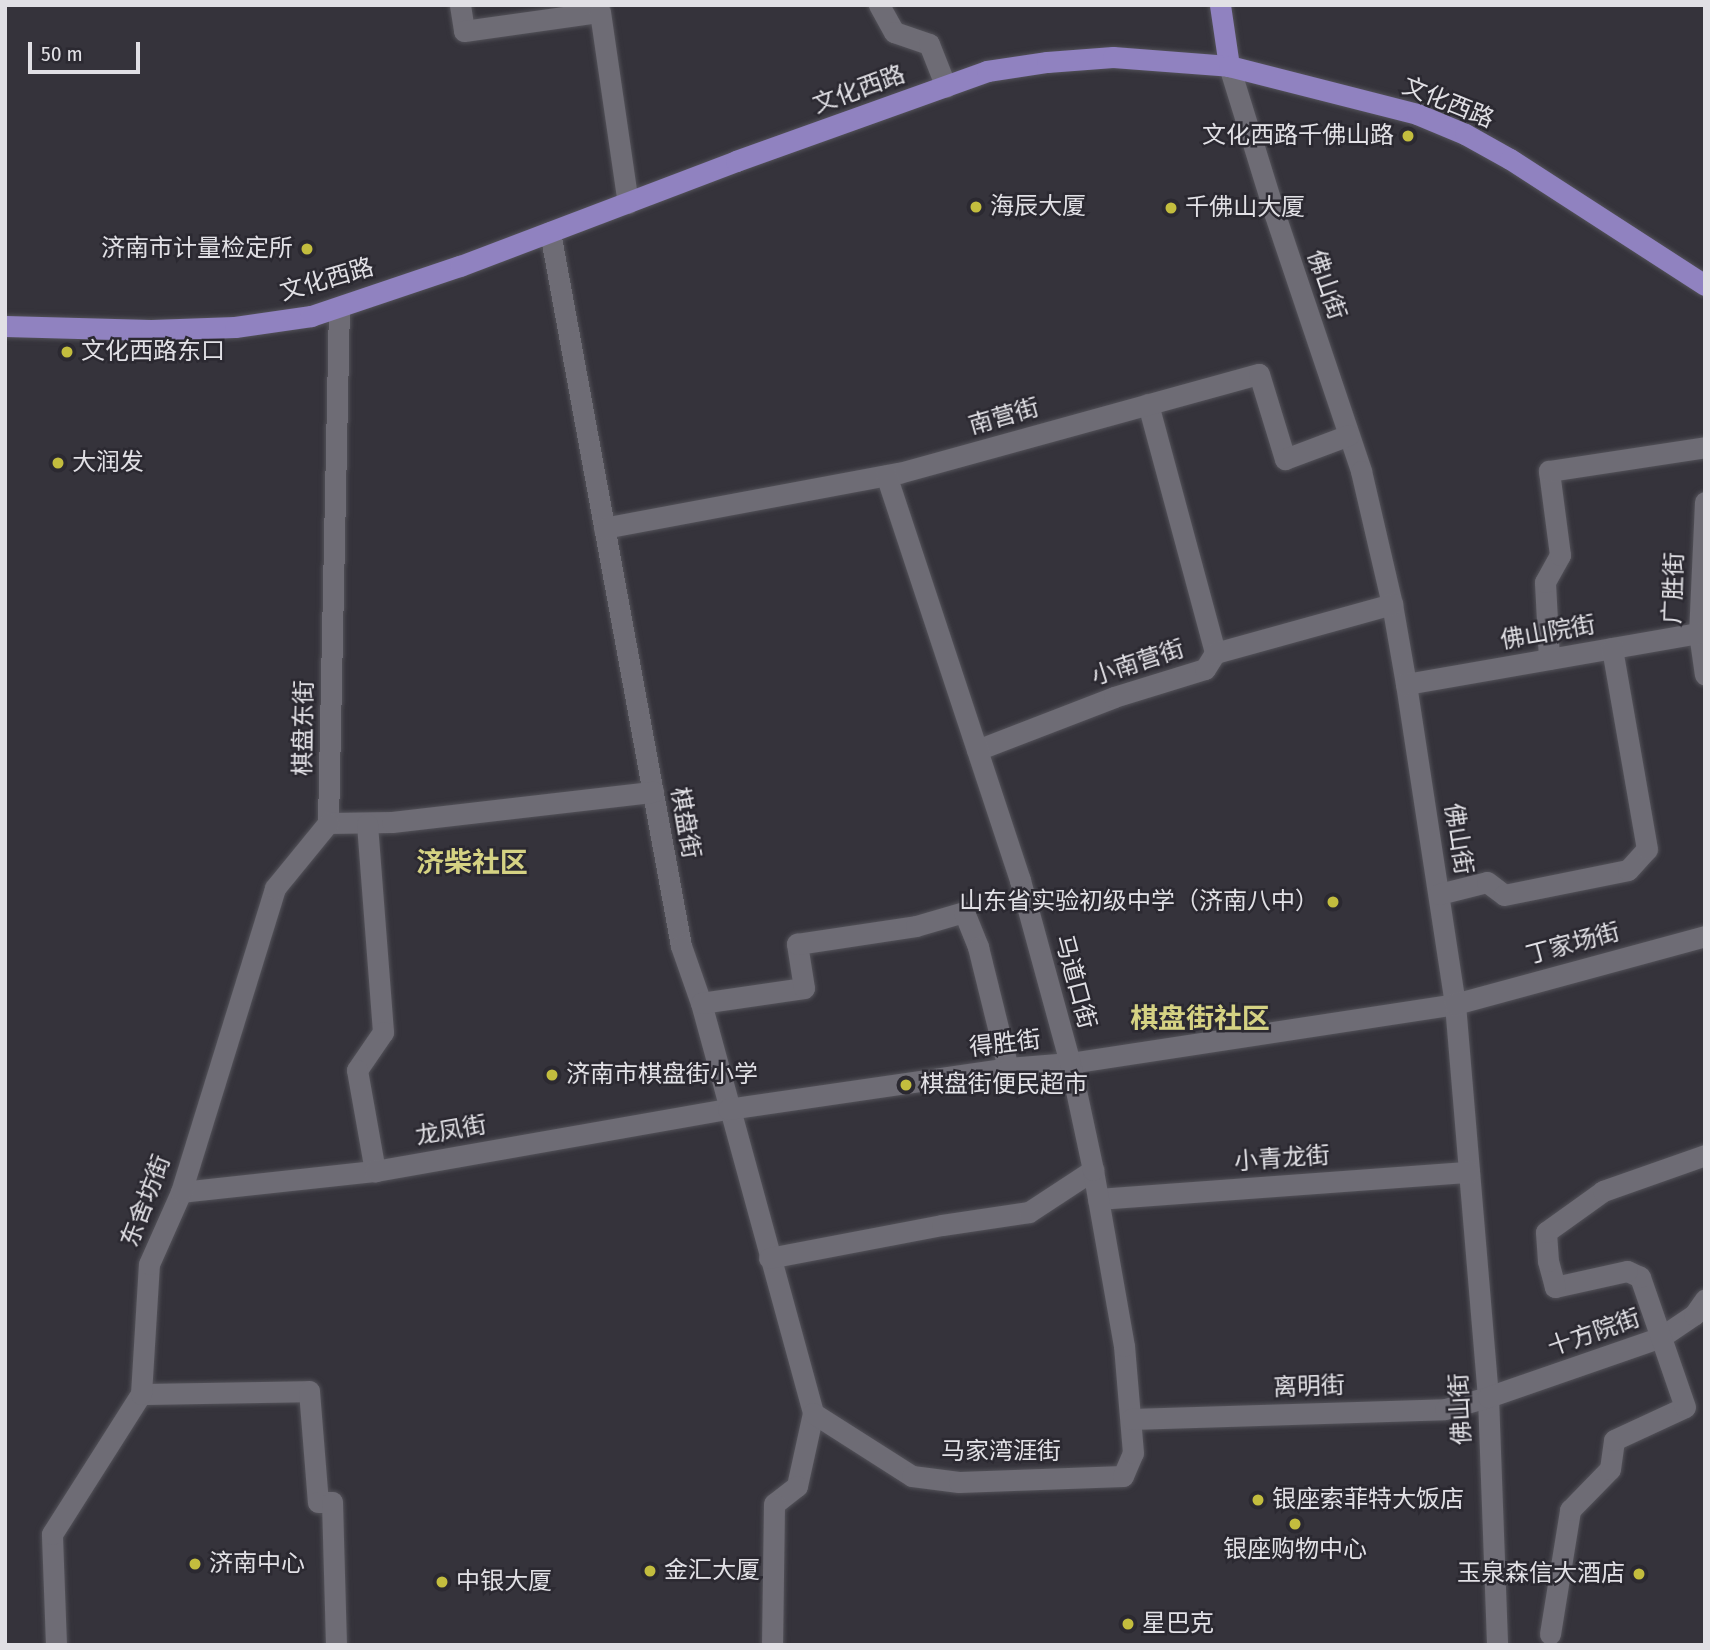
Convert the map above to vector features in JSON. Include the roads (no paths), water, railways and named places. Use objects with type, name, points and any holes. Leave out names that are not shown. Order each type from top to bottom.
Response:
[{"type":"main road","points":[[1220,5],[1229,66]]},
{"type":"main road","name":"文化西路","points":[[5,327],[151,330],[235,327],[311,316],[550,232],[987,71],[1113,57],[1229,66],[1417,114],[1465,134],[1583,205],[1705,285]]},
{"type":"street","points":[[460,5],[464,31],[600,12],[628,203]]},
{"type":"street","points":[[879,5],[894,32],[929,44],[946,86]]},
{"type":"street","name":"佛山街","points":[[1229,66],[1361,471],[1392,604],[1406,684],[1455,1004],[1488,1397],[1497,1645]]},
{"type":"street","name":"棋盘街","points":[[550,232],[681,946],[701,1003],[813,1413]]},
{"type":"street","name":"棋盘东街","points":[[328,823],[339,307]]},
{"type":"street","name":"南营街","points":[[604,528],[886,476],[1259,374],[1285,459],[1349,435]]},
{"type":"street","points":[[1148,404],[1215,653]]},
{"type":"street","points":[[1549,659],[1545,582],[1560,555],[1549,471],[1705,447]]},
{"type":"street","name":"马道口街","points":[[886,476],[1020,880],[1070,1063],[1093,1170],[1124,1346],[1133,1453],[1124,1476]]},
{"type":"street","name":"广胜街","points":[[1705,502],[1699,633],[1705,675]]},
{"type":"street","name":"小南营街","points":[[977,750],[1114,697],[1205,669],[1215,653],[1392,604]]},
{"type":"street","name":"佛山院街","points":[[1406,684],[1699,633]]},
{"type":"street","points":[[1439,894],[1487,881],[1504,895],[1628,870],[1647,849],[1612,648]]},
{"type":"street","points":[[328,823],[367,824],[653,792]]},
{"type":"street","name":"东舍坊街","points":[[56,1645],[52,1534],[141,1394],[149,1264],[181,1192],[275,888],[328,823]]},
{"type":"street","points":[[367,824],[383,1032],[357,1070],[375,1171]]},
{"type":"street","points":[[701,1003],[804,988],[797,944],[916,926],[964,912],[978,947],[1008,1068]]},
{"type":"street","name":"丁家场街","points":[[1455,1004],[1705,936]]},
{"type":"street","name":"得胜街","points":[[728,1109],[1008,1068],[1070,1063],[1455,1004]]},
{"type":"street","name":"龙凤街","points":[[181,1192],[375,1171],[728,1109]]},
{"type":"street","points":[[1550,1634],[1570,1510],[1610,1469],[1614,1440],[1685,1407],[1640,1277],[1627,1271],[1555,1287],[1548,1261],[1546,1232],[1604,1191],[1705,1155]]},
{"type":"street","points":[[769,1258],[942,1225],[1029,1212],[1093,1170]]},
{"type":"street","name":"小青龙街","points":[[1098,1199],[1469,1172]]},
{"type":"street","name":"十方院街","points":[[1488,1397],[1661,1337],[1694,1315],[1705,1298]]},
{"type":"street","points":[[141,1394],[309,1391],[318,1503],[332,1502],[336,1645]]},
{"type":"street","name":"离明街","points":[[1131,1419],[1445,1409],[1488,1397]]},
{"type":"street","points":[[772,1645],[774,1504],[797,1486],[813,1413]]},
{"type":"street","name":"马家湾涯街","points":[[813,1413],[912,1476],[959,1482],[1124,1476]]},
{"type":"place","name":"文化西路千佛山路","points":[[1408,136]]},
{"type":"place","name":"海辰大厦","points":[[976,207]]},
{"type":"place","name":"千佛山大厦","points":[[1171,208]]},
{"type":"place","name":"济南市计量检定所","points":[[307,249]]},
{"type":"place","name":"文化西路东口","points":[[67,352]]},
{"type":"place","name":"大润发","points":[[58,463]]},
{"type":"place","name":"山东省实验初级中学（济南八中）","points":[[1333,902]]},
{"type":"place","name":"济南市棋盘街小学","points":[[552,1075]]},
{"type":"place","name":"棋盘街便民超市","points":[[906,1085]]},
{"type":"place","name":"银座索菲特大饭店","points":[[1258,1500]]},
{"type":"place","name":"银座购物中心","points":[[1295,1524]]},
{"type":"place","name":"济南中心","points":[[195,1564]]},
{"type":"place","name":"金汇大厦","points":[[650,1571]]},
{"type":"place","name":"玉泉森信大酒店","points":[[1639,1574]]},
{"type":"place","name":"中银大厦","points":[[442,1582]]},
{"type":"place","name":"星巴克","points":[[1128,1624]]},
{"type":"district","name":"济柴社区","points":[[472,863]]},
{"type":"district","name":"棋盘街社区","points":[[1200,1019]]}]
